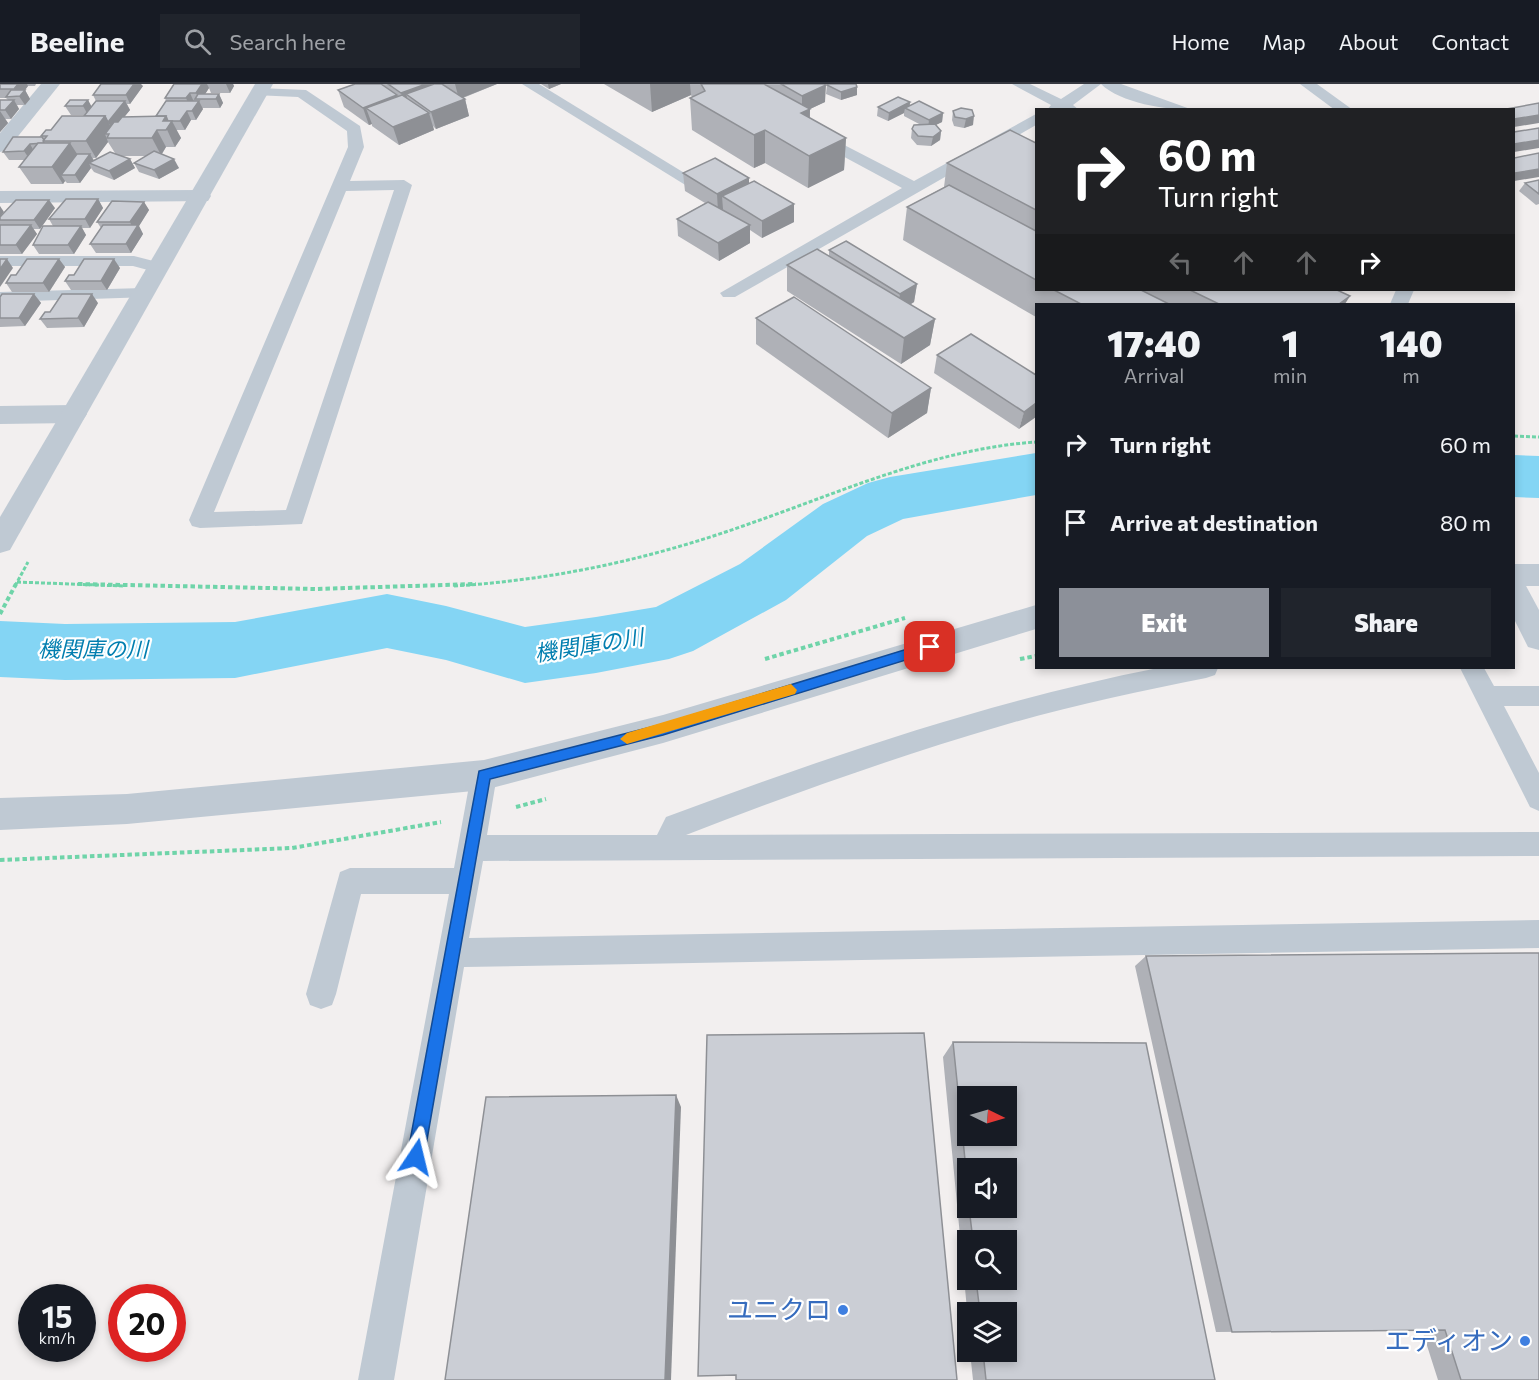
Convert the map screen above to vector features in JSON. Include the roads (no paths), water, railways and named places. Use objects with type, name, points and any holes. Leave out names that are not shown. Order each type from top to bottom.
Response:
[{"type":"street","points":[[0,146],[51,84]]},
{"type":"street","points":[[0,542],[261,88]]},
{"type":"street","points":[[0,197],[200,196]]},
{"type":"street","points":[[0,415],[74,414]]},
{"type":"street","points":[[1515,575],[1539,575]]},
{"type":"street","points":[[1515,593],[1539,638]]},
{"type":"street","points":[[0,814],[127,809],[484,775],[663,729],[1035,617]]},
{"type":"lane","points":[[529,84],[723,202]]},
{"type":"lane","points":[[1019,84],[1063,108],[1094,84]]},
{"type":"lane","points":[[1108,84],[1152,102],[1178,108]]},
{"type":"lane","points":[[1307,84],[1343,108]]},
{"type":"lane","points":[[261,88],[301,93],[355,129],[356,147],[200,520],[294,518],[404,185],[341,186]]},
{"type":"lane","points":[[729,293],[1035,120]]},
{"type":"lane","points":[[799,126],[914,188]]},
{"type":"lane","points":[[0,261],[134,261],[159,268]]},
{"type":"lane","points":[[0,297],[144,293]]},
{"type":"lane","points":[[664,848],[676,826],[809,777],[1001,716],[1096,690],[1201,669]]},
{"type":"lane","points":[[1473,669],[1538,794]]},
{"type":"lane","points":[[1487,696],[1539,696]]},
{"type":"lane","points":[[376,1380],[484,775]]},
{"type":"lane","points":[[471,848],[1539,844]]},
{"type":"lane","points":[[321,994],[350,881],[465,881]]},
{"type":"lane","points":[[452,953],[1539,934]]},
{"type":"waterway","name":"機関庫の川","points":[[0,649],[65,652],[235,650],[387,621],[446,633],[525,655],[596,645],[669,632],[763,582],[845,520],[890,499],[1035,474]]},
{"type":"waterway","name":"機関庫の川","points":[[1515,476],[1539,477]]},
{"type":"place","name":"ユニクロ","points":[[843,1310]]},
{"type":"place","name":"エディオン","points":[[1525,1341]]}]
